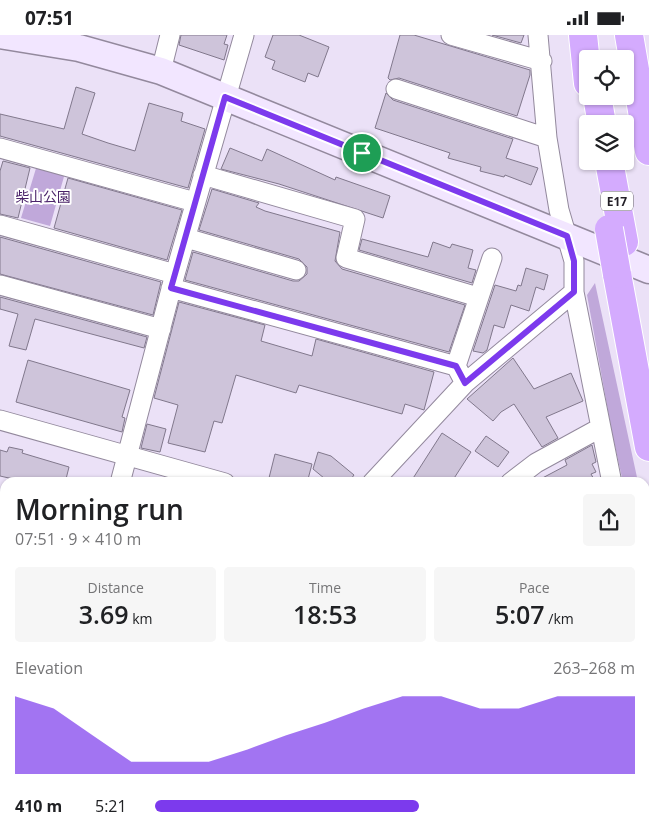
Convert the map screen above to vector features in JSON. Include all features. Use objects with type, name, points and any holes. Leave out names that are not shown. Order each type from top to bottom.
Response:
[{"type":"highway","points":[[583,35],[585,50]]},
{"type":"highway","points":[[588,35],[590,50]]},
{"type":"highway","points":[[629,35],[649,151]]},
{"type":"highway","points":[[601,170],[617,235]]},
{"type":"highway","name":"E17","points":[[610,170],[617,235],[632,275],[649,362]]},
{"type":"highway","points":[[632,275],[649,447]]},
{"type":"street","points":[[0,35],[32,38],[79,48],[161,71],[567,236],[632,275]]},
{"type":"street","points":[[161,71],[170,35]]},
{"type":"street","points":[[122,477],[173,281],[244,35]]},
{"type":"street","points":[[451,35],[542,61]]},
{"type":"street","points":[[538,35],[542,61],[547,138],[559,210],[574,261],[574,292],[611,477]]},
{"type":"street","points":[[396,89],[547,138]]},
{"type":"street","points":[[0,147],[195,202]]},
{"type":"street","points":[[204,175],[355,219],[346,258],[478,297]]},
{"type":"street","points":[[0,225],[173,281],[456,366],[465,383]]},
{"type":"street","points":[[186,238],[296,270]]},
{"type":"street","points":[[456,366],[492,258]]},
{"type":"street","points":[[0,285],[161,329]]},
{"type":"street","points":[[378,477],[465,383],[574,292]]},
{"type":"street","points":[[0,420],[203,477]]},
{"type":"street","points":[[518,477],[536,463],[600,428]]},
{"type":"green space","name":"柴山公園","points":[[37,165],[65,173],[50,226],[21,218]]},
{"type":"green space","points":[[595,283],[637,477],[622,477],[587,295]]},
{"type":"building","points":[[181,35],[227,35],[224,44],[228,45],[224,60],[179,45]]},
{"type":"building","points":[[273,35],[299,35],[329,47],[318,77],[308,73],[305,82],[272,69],[275,61],[265,57]]},
{"type":"building","points":[[400,35],[414,35],[530,70],[517,116],[399,78],[390,80],[388,78]]},
{"type":"building","points":[[492,35],[524,35],[521,43]]},
{"type":"building","points":[[76,87],[95,93],[82,134],[108,143],[135,151],[149,103],[183,113],[181,121],[205,129],[188,188],[0,136],[0,114],[64,129]]},
{"type":"building","points":[[386,93],[393,100],[513,139],[506,158],[538,168],[531,185],[505,175],[504,177],[480,171],[481,167],[448,158],[450,153],[375,128]]},
{"type":"building","points":[[230,148],[262,161],[267,149],[335,180],[336,177],[390,196],[383,218],[279,184],[221,169]]},
{"type":"building","points":[[3,161],[30,168],[18,218],[0,214],[0,171]]},
{"type":"building","points":[[68,178],[182,210],[167,260],[54,228]]},
{"type":"building","points":[[212,189],[259,203],[256,207],[265,211],[340,232],[335,261],[342,269],[465,305],[449,352],[185,280],[193,252],[293,281],[299,281],[307,274],[307,267],[299,259],[199,230]]},
{"type":"building","points":[[0,237],[161,282],[153,315],[0,274]]},
{"type":"building","points":[[362,239],[428,257],[433,242],[450,248],[452,244],[473,250],[468,268],[476,270],[472,283],[359,250]]},
{"type":"building","points":[[526,268],[548,275],[544,290],[536,287],[529,311],[511,305],[504,328],[494,325],[487,350],[483,353],[473,351],[495,285],[516,291],[518,285],[521,286]]},
{"type":"building","points":[[0,297],[147,337],[144,348],[35,319],[26,350],[9,346],[18,314],[0,309]]},
{"type":"building","points":[[179,302],[265,325],[261,341],[312,356],[316,339],[434,372],[424,410],[405,404],[402,414],[299,385],[296,393],[236,375],[222,423],[214,421],[205,452],[168,443],[178,405],[154,398]]},
{"type":"building","points":[[513,358],[534,389],[571,373],[583,401],[546,417],[558,438],[542,447],[514,404],[501,412],[493,421],[467,399]]},
{"type":"building","points":[[28,360],[130,390],[122,417],[125,418],[122,432],[16,402]]},
{"type":"building","points":[[147,424],[166,429],[160,452],[141,448]]},
{"type":"building","points":[[442,433],[471,452],[455,477],[414,477]]},
{"type":"building","points":[[486,436],[509,452],[498,467],[475,451]]},
{"type":"building","points":[[592,445],[596,462],[592,464],[596,472],[591,474],[593,477],[544,477],[567,465],[565,460]]},
{"type":"building","points":[[9,447],[23,450],[22,453],[69,467],[66,477],[0,476],[0,450],[7,452]]},
{"type":"building","points":[[318,452],[331,456],[354,475],[352,477],[323,477],[313,469]]},
{"type":"building","points":[[275,454],[312,464],[309,477],[269,477]]},
{"type":"route","points":[[225,97],[362,153],[567,236],[574,261],[574,292],[465,383],[456,366],[171,288],[225,97]]}]
